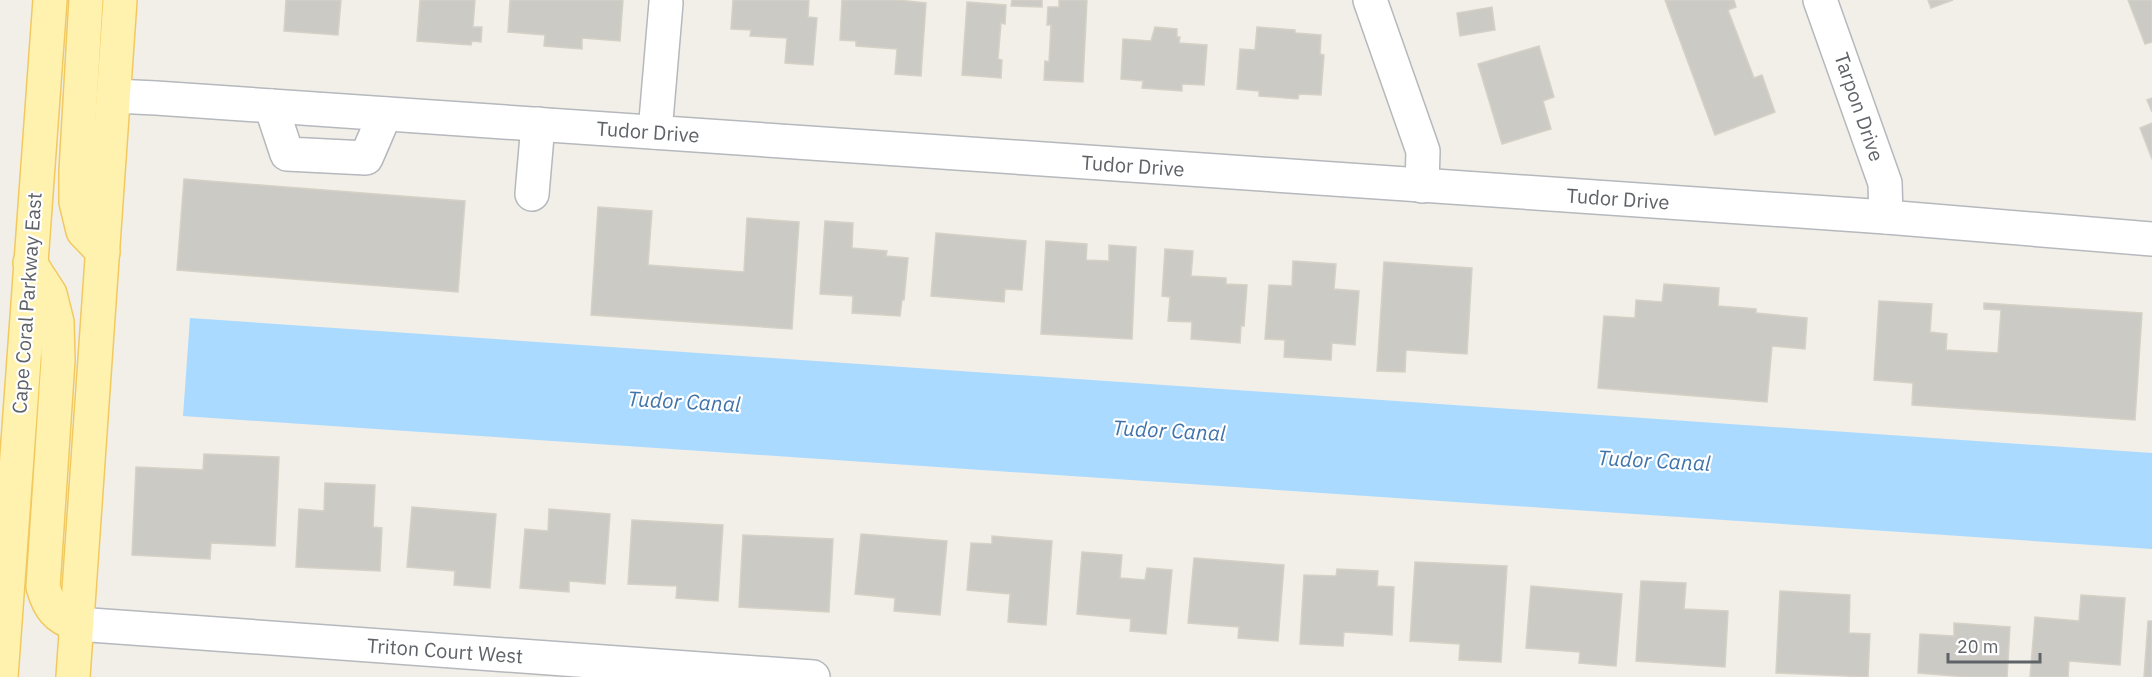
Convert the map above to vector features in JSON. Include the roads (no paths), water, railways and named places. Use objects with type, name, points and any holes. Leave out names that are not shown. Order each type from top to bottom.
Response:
[{"type":"main road","name":"Cape Coral Parkway East","points":[[1,677],[9,426],[30,262],[50,0]]},
{"type":"main road","points":[[86,0],[76,202],[83,231],[103,252]]},
{"type":"main road","points":[[73,677],[120,0]]},
{"type":"main road","points":[[30,262],[50,294],[57,322],[58,360],[43,572],[44,587],[47,602],[56,615],[77,624]]},
{"type":"street","points":[[1370,0],[1423,151],[1422,186]]},
{"type":"street","name":"Tarpon Drive","points":[[1821,0],[1885,183],[1886,217]]},
{"type":"street","points":[[655,132],[666,3]]},
{"type":"street","name":"Tudor Drive","points":[[114,96],[1886,217],[2152,239]]},
{"type":"street","points":[[271,106],[287,154],[366,158],[385,114]]},
{"type":"street","points":[[532,194],[538,124]]},
{"type":"street","name":"Triton Court West","points":[[77,624],[813,677]]},
{"type":"water","name":"Tudor Canal","points":[[190,318],[2152,453],[2152,549],[183,416]]}]
